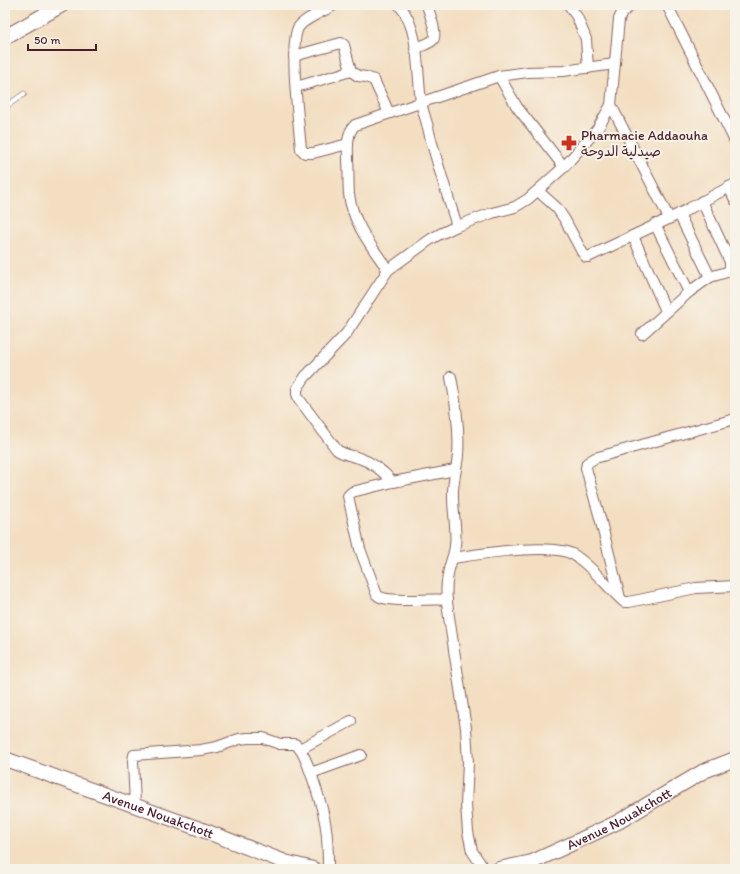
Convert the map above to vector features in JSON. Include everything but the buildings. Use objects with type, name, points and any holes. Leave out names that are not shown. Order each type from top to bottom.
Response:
[{"type":"street","points":[[5,37],[62,5]]},
{"type":"street","points":[[334,5],[305,21],[299,27],[295,38],[294,56],[301,149],[305,154],[312,154],[348,144]]},
{"type":"street","points":[[399,5],[404,11],[409,22],[415,49],[422,102],[436,159],[457,226]]},
{"type":"street","points":[[415,49],[433,40],[435,36],[434,27],[427,5]]},
{"type":"street","points":[[569,5],[577,17],[586,39],[588,68]]},
{"type":"street","points":[[393,482],[382,470],[374,465],[337,450],[299,398],[297,389],[305,377],[346,334],[388,270],[431,239],[457,226],[515,206],[528,199],[564,167],[598,128],[611,105],[618,19],[631,5]]},
{"type":"street","points":[[668,5],[735,141]]},
{"type":"street","points":[[294,56],[341,43],[344,45],[351,70],[358,76],[374,80],[389,113]]},
{"type":"street","points":[[388,270],[356,220],[349,194],[348,144],[351,129],[355,125],[499,76],[528,72],[563,71],[615,64]]},
{"type":"street","points":[[296,87],[351,70]]},
{"type":"street","points":[[499,76],[517,107],[564,167]]},
{"type":"street","points":[[611,105],[669,218]]},
{"type":"street","points":[[538,191],[556,208],[565,220],[586,257],[679,214],[732,186],[735,200]]},
{"type":"street","points":[[642,334],[689,292],[710,277],[729,270],[730,265],[702,201]]},
{"type":"street","points":[[679,214],[710,277]]},
{"type":"street","points":[[655,224],[689,292]]},
{"type":"street","points":[[633,236],[666,311]]},
{"type":"street","points":[[451,377],[456,405],[458,456],[455,470],[453,497],[455,545],[453,558],[448,573],[448,617],[466,728],[468,763],[466,805],[468,832],[472,851],[484,869]]},
{"type":"street","points":[[620,598],[586,468],[587,463],[599,457],[735,419]]},
{"type":"street","points":[[447,600],[389,600],[379,598],[374,590],[357,539],[348,496],[352,492],[393,482],[455,470]]},
{"type":"street","points":[[453,558],[545,549],[563,550],[575,555],[603,580],[624,602],[696,588],[735,586]]},
{"type":"street","points":[[300,749],[351,721]]},
{"type":"street","points":[[135,805],[132,761],[134,755],[200,750],[217,747],[239,739],[263,738],[280,744],[295,744],[300,749],[311,773],[326,828],[328,869]]},
{"type":"street","points":[[311,773],[361,755]]},
{"type":"street","name":"Avenue Nouakchott","points":[[5,759],[135,805],[285,862],[313,869]]},
{"type":"street","name":"Avenue Nouakchott","points":[[499,869],[532,862],[567,846],[618,822],[704,771],[735,759]]},
{"type":"lane","points":[[5,107],[24,94]]},
{"type":"place","name":"Pharmacie Addaouha صيدلية الدوحة","points":[[569,143]]}]
